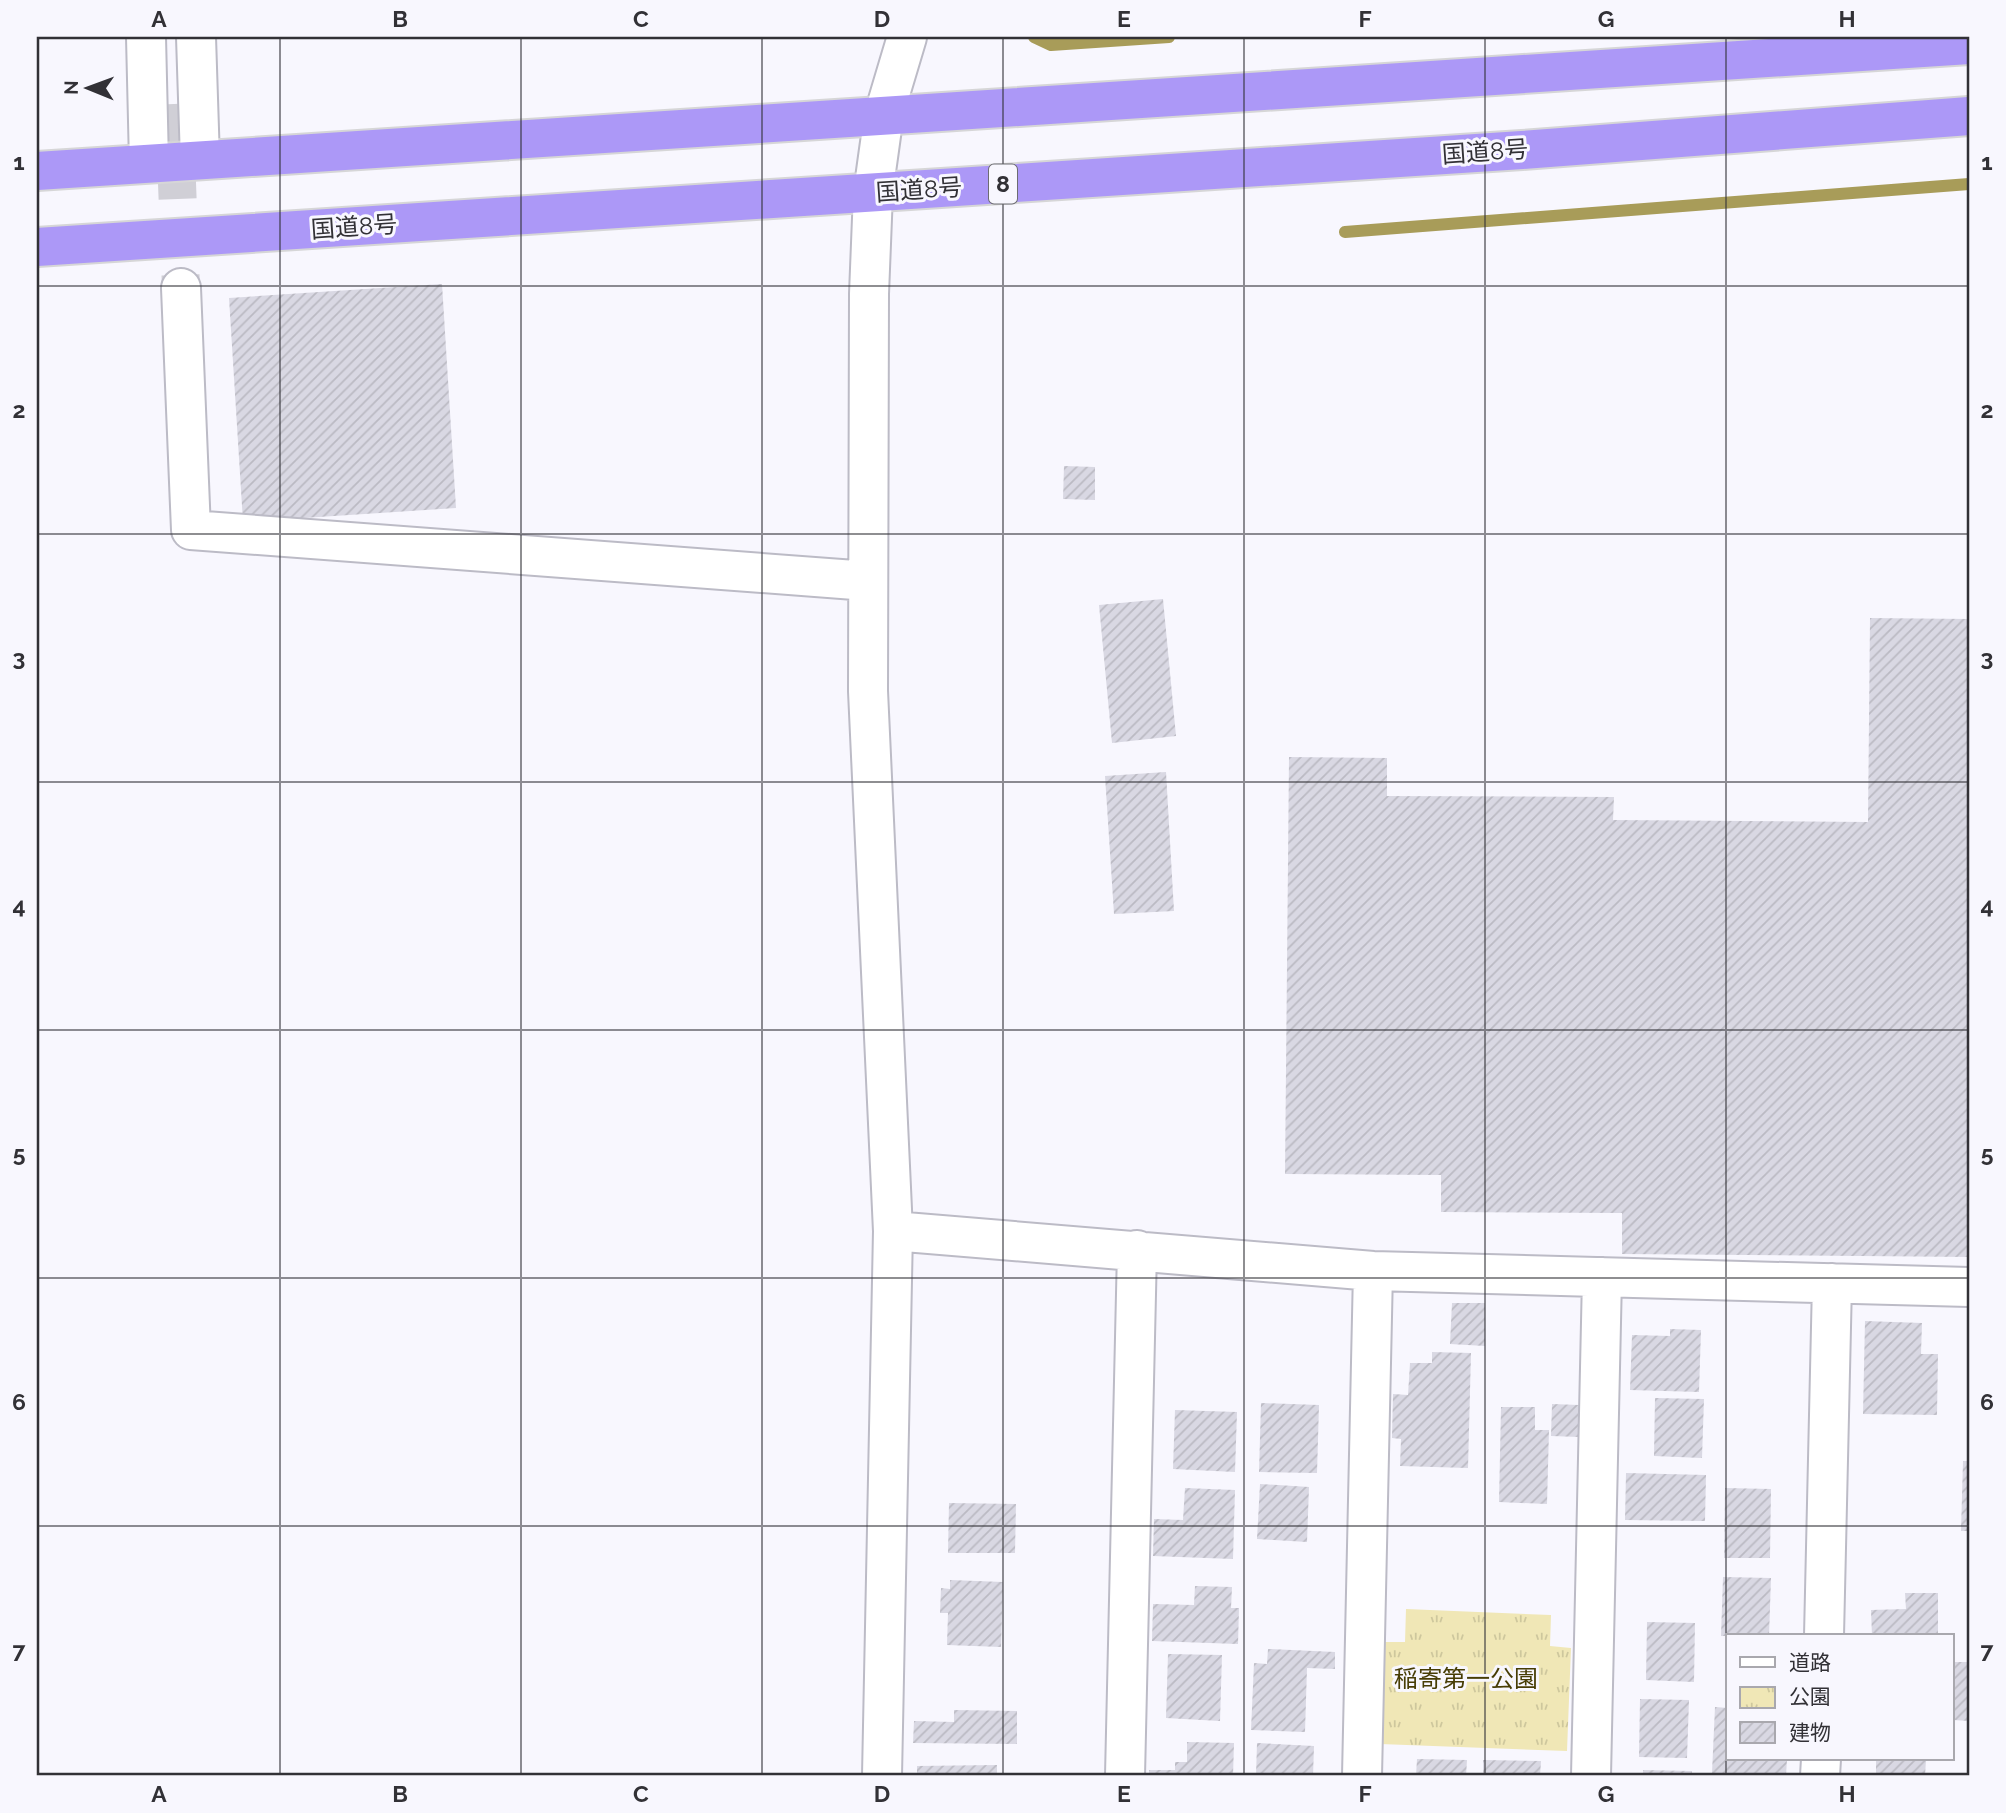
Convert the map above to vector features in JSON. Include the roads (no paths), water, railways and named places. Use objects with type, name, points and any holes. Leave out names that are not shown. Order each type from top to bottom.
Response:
[{"type":"highway","points":[[37,171],[884,114],[1969,46]]},
{"type":"highway","name":"国道8号","points":[[37,247],[1522,150],[1969,117]]},
{"type":"street","points":[[146,37],[149,163]]},
{"type":"street","points":[[171,37],[174,104]]},
{"type":"street","points":[[196,37],[200,160]]},
{"type":"street","points":[[882,1776],[893,1231],[868,691],[869,307],[873,192],[884,114],[907,37]]},
{"type":"street","points":[[181,288],[191,530],[868,581]]},
{"type":"street","points":[[893,1231],[1373,1271],[1969,1287]]},
{"type":"street","points":[[1125,1776],[1137,1250]]},
{"type":"street","points":[[1362,1776],[1373,1271]]},
{"type":"street","points":[[1591,1776],[1602,1277]]},
{"type":"street","points":[[1824,1634],[1832,1283]]},
{"type":"waterway","points":[[1034,37],[1051,45],[1169,37]]},
{"type":"waterway","points":[[1345,232],[1969,184]]},
{"type":"tunnel","points":[[174,104],[181,288]]},
{"type":"park label","name":"稲寄第一公園","points":[[1466,1679]]}]
